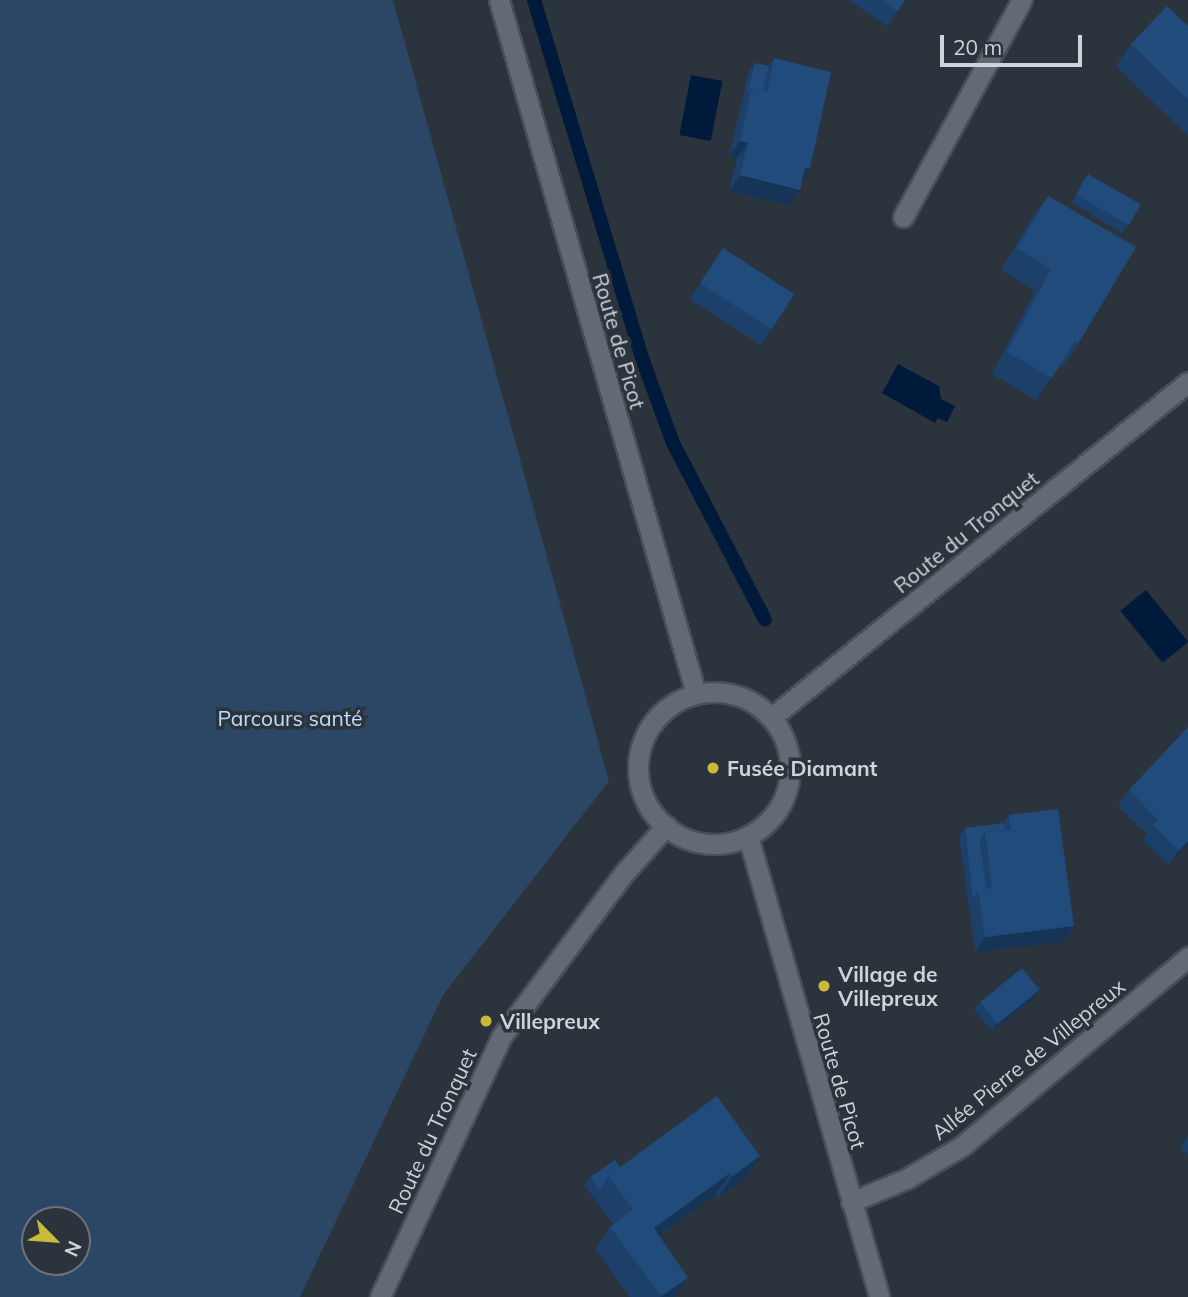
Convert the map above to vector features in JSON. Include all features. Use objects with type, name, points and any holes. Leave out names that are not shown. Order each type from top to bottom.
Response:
[{"type":"street","name":"Route de Picot","points":[[499,0],[696,694]]},
{"type":"street","points":[[903,217],[1022,0]]},
{"type":"street","name":"Route du Tronquet","points":[[772,718],[1188,382]]},
{"type":"street","points":[[696,694],[737,695],[772,718],[790,759],[789,783],[767,823],[748,836],[705,844],[666,826],[640,787],[639,763],[644,740],[656,719],[674,703],[696,694]]},
{"type":"street","name":"Route du Tronquet","points":[[380,1297],[501,1037],[625,872],[666,826]]},
{"type":"street","name":"Route de Picot","points":[[748,836],[879,1297]]},
{"type":"street","name":"Allée Pierre de Villepreux","points":[[850,1202],[906,1179],[961,1146],[1188,957]]},
{"type":"green space","name":"Parcours santé","points":[[0,0],[393,0],[609,781],[443,995],[300,1297],[0,1297]]},
{"type":"shaded area","points":[[691,75],[722,81],[711,141],[679,135]]},
{"type":"shaded area","points":[[898,364],[939,386],[941,399],[955,406],[947,422],[938,418],[935,423],[882,393]]},
{"type":"shaded area","points":[[1146,590],[1188,642],[1163,663],[1120,611]]},
{"type":"building","points":[[882,0],[905,0],[898,11]]},
{"type":"building","points":[[1167,6],[1188,26],[1188,100],[1131,44]]},
{"type":"building","points":[[774,58],[831,72],[810,169],[805,168],[800,190],[740,175],[748,143],[740,141],[752,88],[767,91]]},
{"type":"building","points":[[755,63],[769,66],[763,90],[752,88],[747,95]]},
{"type":"building","points":[[1088,174],[1141,204],[1129,225],[1076,195]]},
{"type":"building","points":[[1048,196],[1136,247],[1078,344],[1074,342],[1052,378],[1007,352],[1051,269],[1017,248]]},
{"type":"building","points":[[723,248],[794,294],[771,330],[700,283]]},
{"type":"building","points":[[1188,727],[1188,841],[1179,850],[1153,825],[1158,820],[1129,790]]},
{"type":"building","points":[[1058,809],[1074,926],[985,937],[978,890],[992,888],[985,832],[1011,830],[1009,815]]},
{"type":"building","points":[[1004,823],[1005,830],[985,832],[980,840],[986,889],[978,890],[973,898],[965,828]]},
{"type":"building","points":[[1022,968],[1040,990],[998,1024],[980,1002]]},
{"type":"building","points":[[717,1096],[760,1156],[733,1176],[730,1173],[654,1228],[688,1278],[661,1296],[610,1227],[633,1209],[608,1176]]},
{"type":"building","points":[[615,1160],[620,1167],[608,1176],[599,1190],[590,1177]]},
{"type":"waterway","points":[[534,0],[642,358],[673,443],[765,620]]},
{"type":"place","name":"Fusée Diamant","points":[[713,768]]},
{"type":"place","name":"Village de Villepreux","points":[[824,986]]},
{"type":"place","name":"Villepreux","points":[[486,1021]]}]
